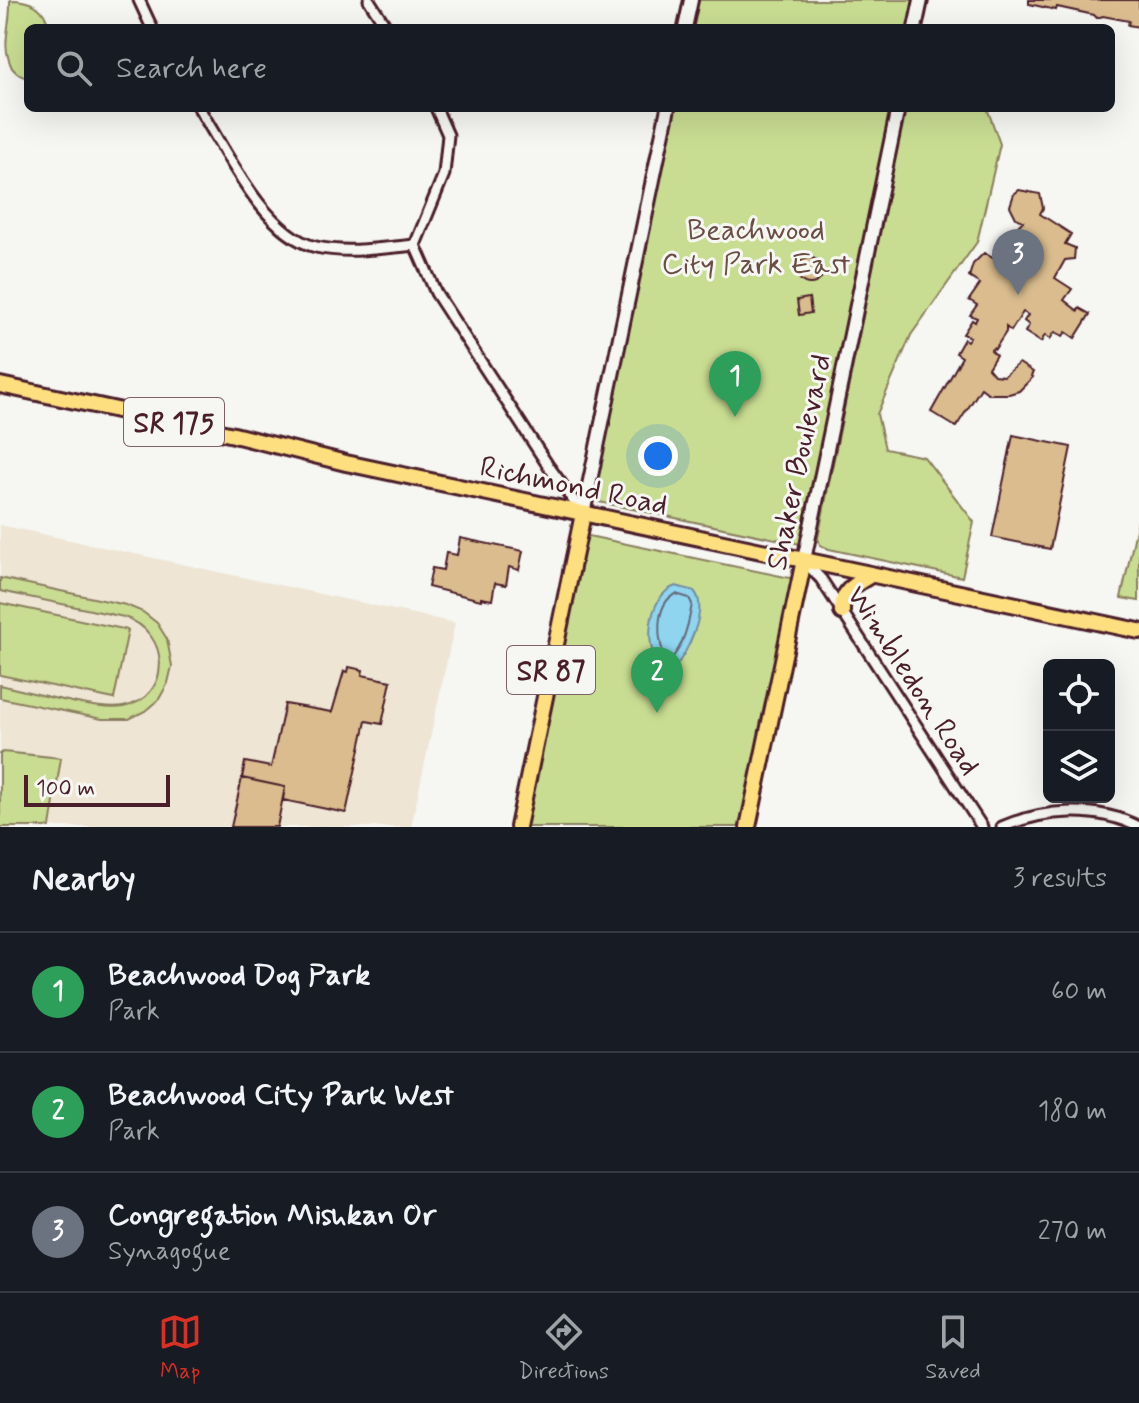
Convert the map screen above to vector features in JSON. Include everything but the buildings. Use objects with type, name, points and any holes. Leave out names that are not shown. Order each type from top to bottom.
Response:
[{"type":"main road","points":[[686,24],[691,0]]},
{"type":"main road","points":[[916,24],[921,0]]},
{"type":"main road","points":[[583,514],[667,112]]},
{"type":"main road","name":"Shaker Boulevard","points":[[748,827],[897,112]]},
{"type":"main road","name":"Richmond Road","points":[[0,385],[234,435],[346,463],[1139,631]]},
{"type":"main road","name":"SR 87","points":[[518,827],[583,514]]},
{"type":"main road","points":[[842,612],[841,603],[847,591],[871,575]]},
{"type":"street","points":[[139,0],[150,24]]},
{"type":"street","points":[[369,0],[384,24]]},
{"type":"street","points":[[201,112],[258,203],[288,234],[313,246],[338,250],[415,245]]},
{"type":"street","points":[[438,112],[448,135],[444,174],[415,245],[436,293],[583,514]]},
{"type":"street","name":"Wimbledon Road","points":[[804,560],[821,579],[982,827]]},
{"type":"street","points":[[1002,827],[1024,817],[1048,812],[1081,813],[1127,821],[1139,827]]},
{"type":"shaded area","points":[[0,525],[455,623],[411,827],[0,827]]},
{"type":"green space","points":[[10,0],[24,1],[40,9],[48,24],[24,24],[24,77],[12,68],[7,50]]},
{"type":"green space","points":[[697,0],[917,0],[913,24],[692,24]]},
{"type":"green space","name":"Beachwood City Park East","points":[[673,112],[894,112],[803,543],[599,502],[593,498]]},
{"type":"green space","points":[[904,112],[988,112],[1000,144],[977,242],[911,335],[877,414],[885,449],[924,457],[974,522],[962,577],[829,549],[820,545],[818,538]]},
{"type":"green space","points":[[1139,516],[1139,601],[1121,598]]},
{"type":"green space","points":[[579,534],[795,579],[748,827],[518,827]]},
{"type":"green space","points":[[0,578],[126,605],[143,612],[157,623],[167,639],[172,666],[168,683],[159,699],[129,719],[102,719],[0,698],[0,685],[81,704],[123,707],[139,701],[151,691],[158,678],[160,664],[158,649],[140,625],[124,617],[0,591]]},
{"type":"green space","points":[[0,603],[128,630],[114,699],[0,675]]},
{"type":"green space","points":[[0,754],[61,758],[50,827],[0,827]]},
{"type":"water","points":[[676,586],[694,591],[698,599],[698,620],[684,654],[672,671],[665,672],[653,652],[651,625],[659,600],[666,591]]},
{"type":"place","name":"Congregation Mishkan Or","points":[[1018,295]]},
{"type":"place","name":"Beachwood Dog Park","points":[[735,417]]},
{"type":"place","name":"Beachwood City Park West","points":[[657,713]]}]
